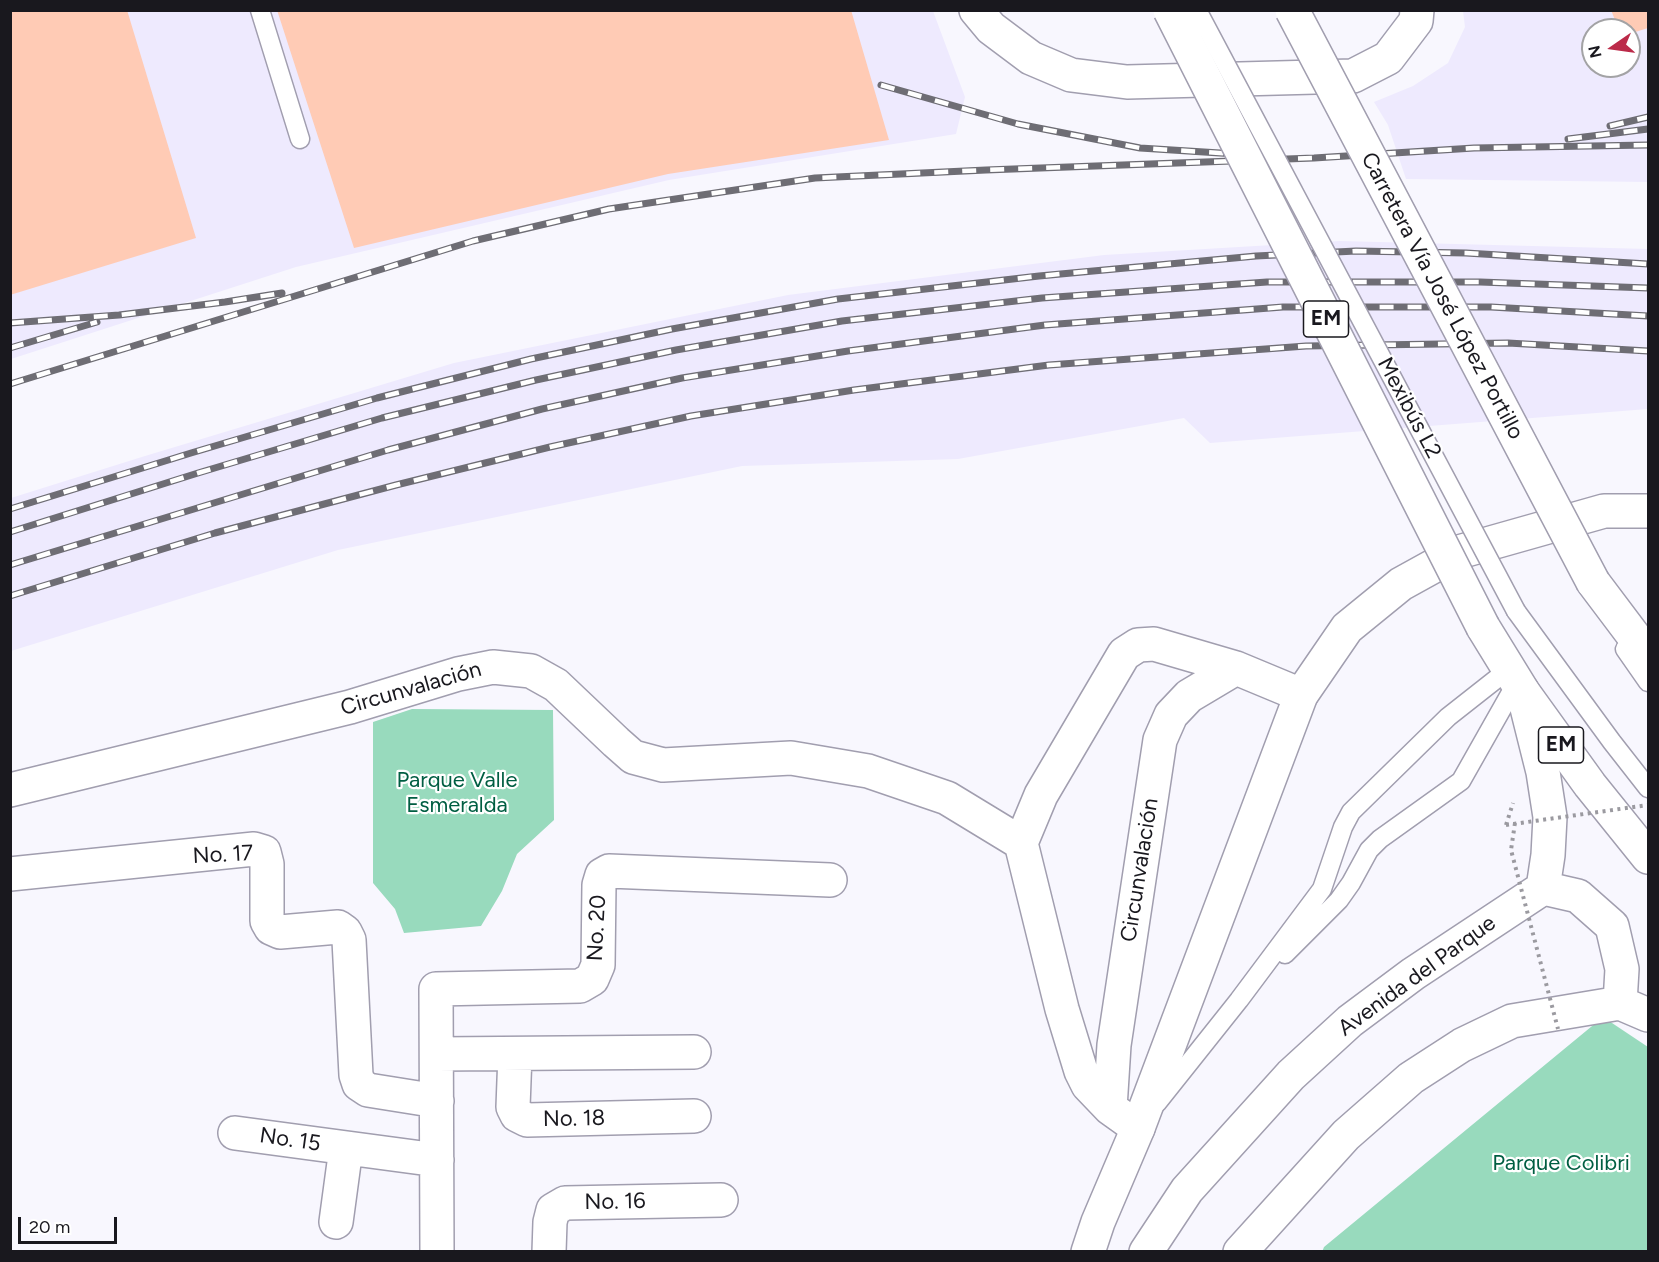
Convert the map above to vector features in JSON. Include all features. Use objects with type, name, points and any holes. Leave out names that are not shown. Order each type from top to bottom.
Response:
[{"type":"street","points":[[976,10],[991,28],[1031,58],[1071,75],[1127,82],[1353,76],[1388,58],[1416,21],[1417,10]]},
{"type":"street","name":"EM","points":[[1170,10],[1483,627],[1516,681],[1590,785],[1648,857]]},
{"type":"street","name":"Carretera Vía José López Portillo","points":[[1292,10],[1587,585],[1648,655]]},
{"type":"street","points":[[1088,1251],[1138,1128],[1301,695],[1347,628],[1401,584],[1459,552],[1604,511],[1648,511]]},
{"type":"street","points":[[1138,1128],[1110,1108],[1088,1085],[1081,1071],[1062,1009],[1021,843],[1041,795],[1124,654],[1138,645],[1154,644],[1236,668],[1301,695]]},
{"type":"street","name":"Circunvalación","points":[[10,790],[350,707],[458,674],[493,667],[531,671],[556,686],[633,757],[663,765],[791,758],[868,771],[947,798],[1021,843]]},
{"type":"street","name":"Circunvalación","points":[[1110,1108],[1113,1046],[1160,740],[1171,716],[1189,696],[1236,668]]},
{"type":"street","points":[[1240,1251],[1346,1135],[1412,1078],[1462,1046],[1512,1021],[1634,1009],[1612,926],[1578,896],[1543,888],[1550,817],[1543,772],[1516,681]]},
{"type":"street","name":"No. 17","points":[[10,874],[254,849],[264,852],[267,864],[267,921],[271,927],[280,932],[338,927],[345,932],[349,940],[356,1075],[359,1084],[368,1090],[437,1101]]},
{"type":"street","name":"No. 20","points":[[437,1054],[436,989],[580,986],[592,980],[598,965],[599,885],[602,875],[609,871],[830,880]]},
{"type":"street","name":"Avenida del Parque","points":[[1146,1251],[1187,1190],[1291,1075],[1350,1021],[1413,974],[1543,888]]},
{"type":"street","points":[[437,1251],[437,1054],[694,1052]]},
{"type":"street","name":"No. 18","points":[[515,1054],[513,1107],[517,1115],[527,1120],[694,1116]]},
{"type":"street","name":"No. 15","points":[[235,1133],[437,1160]]},
{"type":"street","name":"No. 15","points":[[336,1222],[346,1148]]},
{"type":"street","name":"No. 16","points":[[549,1251],[550,1222],[553,1210],[564,1203],[721,1200]]},
{"type":"lane","points":[[260,10],[300,139]]},
{"type":"lane","name":"Mexibús L2","points":[[1197,10],[1516,610],[1648,788]]},
{"type":"lane","points":[[1276,10],[1587,585],[1648,682]]},
{"type":"lane","points":[[1138,1128],[1239,1000],[1322,889],[1342,827],[1351,812],[1448,717],[1516,681]]},
{"type":"lane","points":[[1239,1000],[1339,900],[1374,844],[1461,781],[1516,681]]},
{"type":"path","points":[[1506,825],[1648,805]]},
{"type":"path","points":[[1515,823],[1511,850],[1558,1029]]},
{"type":"shaded area","points":[[11,11],[933,11],[965,97],[956,134],[669,180],[296,267],[11,359]]},
{"type":"shaded area","points":[[1463,11],[1648,11],[1648,182],[1406,179],[1388,125],[1374,102],[1413,86],[1448,63],[1465,27]]},
{"type":"shaded area","points":[[1340,241],[1648,249],[1648,409],[1210,443],[1184,418],[958,459],[742,466],[338,550],[11,651],[11,498],[145,456],[454,363],[788,295],[1104,255]]},
{"type":"green space","name":"Parque Valle Esmeralda","points":[[412,709],[553,710],[554,820],[517,854],[502,891],[481,926],[404,933],[395,909],[373,883],[373,722]]},
{"type":"green space","name":"Parque Colibri","points":[[1603,1017],[1648,1047],[1648,1251],[1322,1252],[1324,1247]]},
{"type":"building","points":[[10,10],[127,10],[196,238],[10,295]]},
{"type":"building","points":[[277,10],[851,10],[889,140],[668,174],[354,248]]},
{"type":"building","points":[[1611,10],[1648,10],[1648,28],[1641,30],[1641,18],[1614,18]]},
{"type":"railway","points":[[881,85],[1018,124],[1140,148],[1236,154]]},
{"type":"railway","points":[[1610,126],[1648,117]]},
{"type":"railway","points":[[1568,139],[1648,129]]},
{"type":"railway","points":[[10,384],[473,241],[609,209],[815,178],[1314,158],[1474,148],[1648,145]]},
{"type":"railway","points":[[10,509],[377,398],[531,359],[672,329],[838,299],[1039,276],[1256,256],[1356,251],[1466,253],[1648,264]]},
{"type":"railway","points":[[10,532],[382,418],[536,380],[676,350],[842,321],[1042,298],[1267,282],[1480,282],[1648,288]]},
{"type":"railway","points":[[10,323],[119,315],[282,293]]},
{"type":"railway","points":[[10,565],[388,450],[542,409],[682,378],[848,351],[1045,325],[1283,307],[1491,307],[1648,316]]},
{"type":"railway","points":[[10,348],[97,322]]},
{"type":"railway","points":[[10,596],[215,533],[550,447],[691,416],[854,390],[1049,365],[1306,346],[1508,343],[1648,351]]}]
